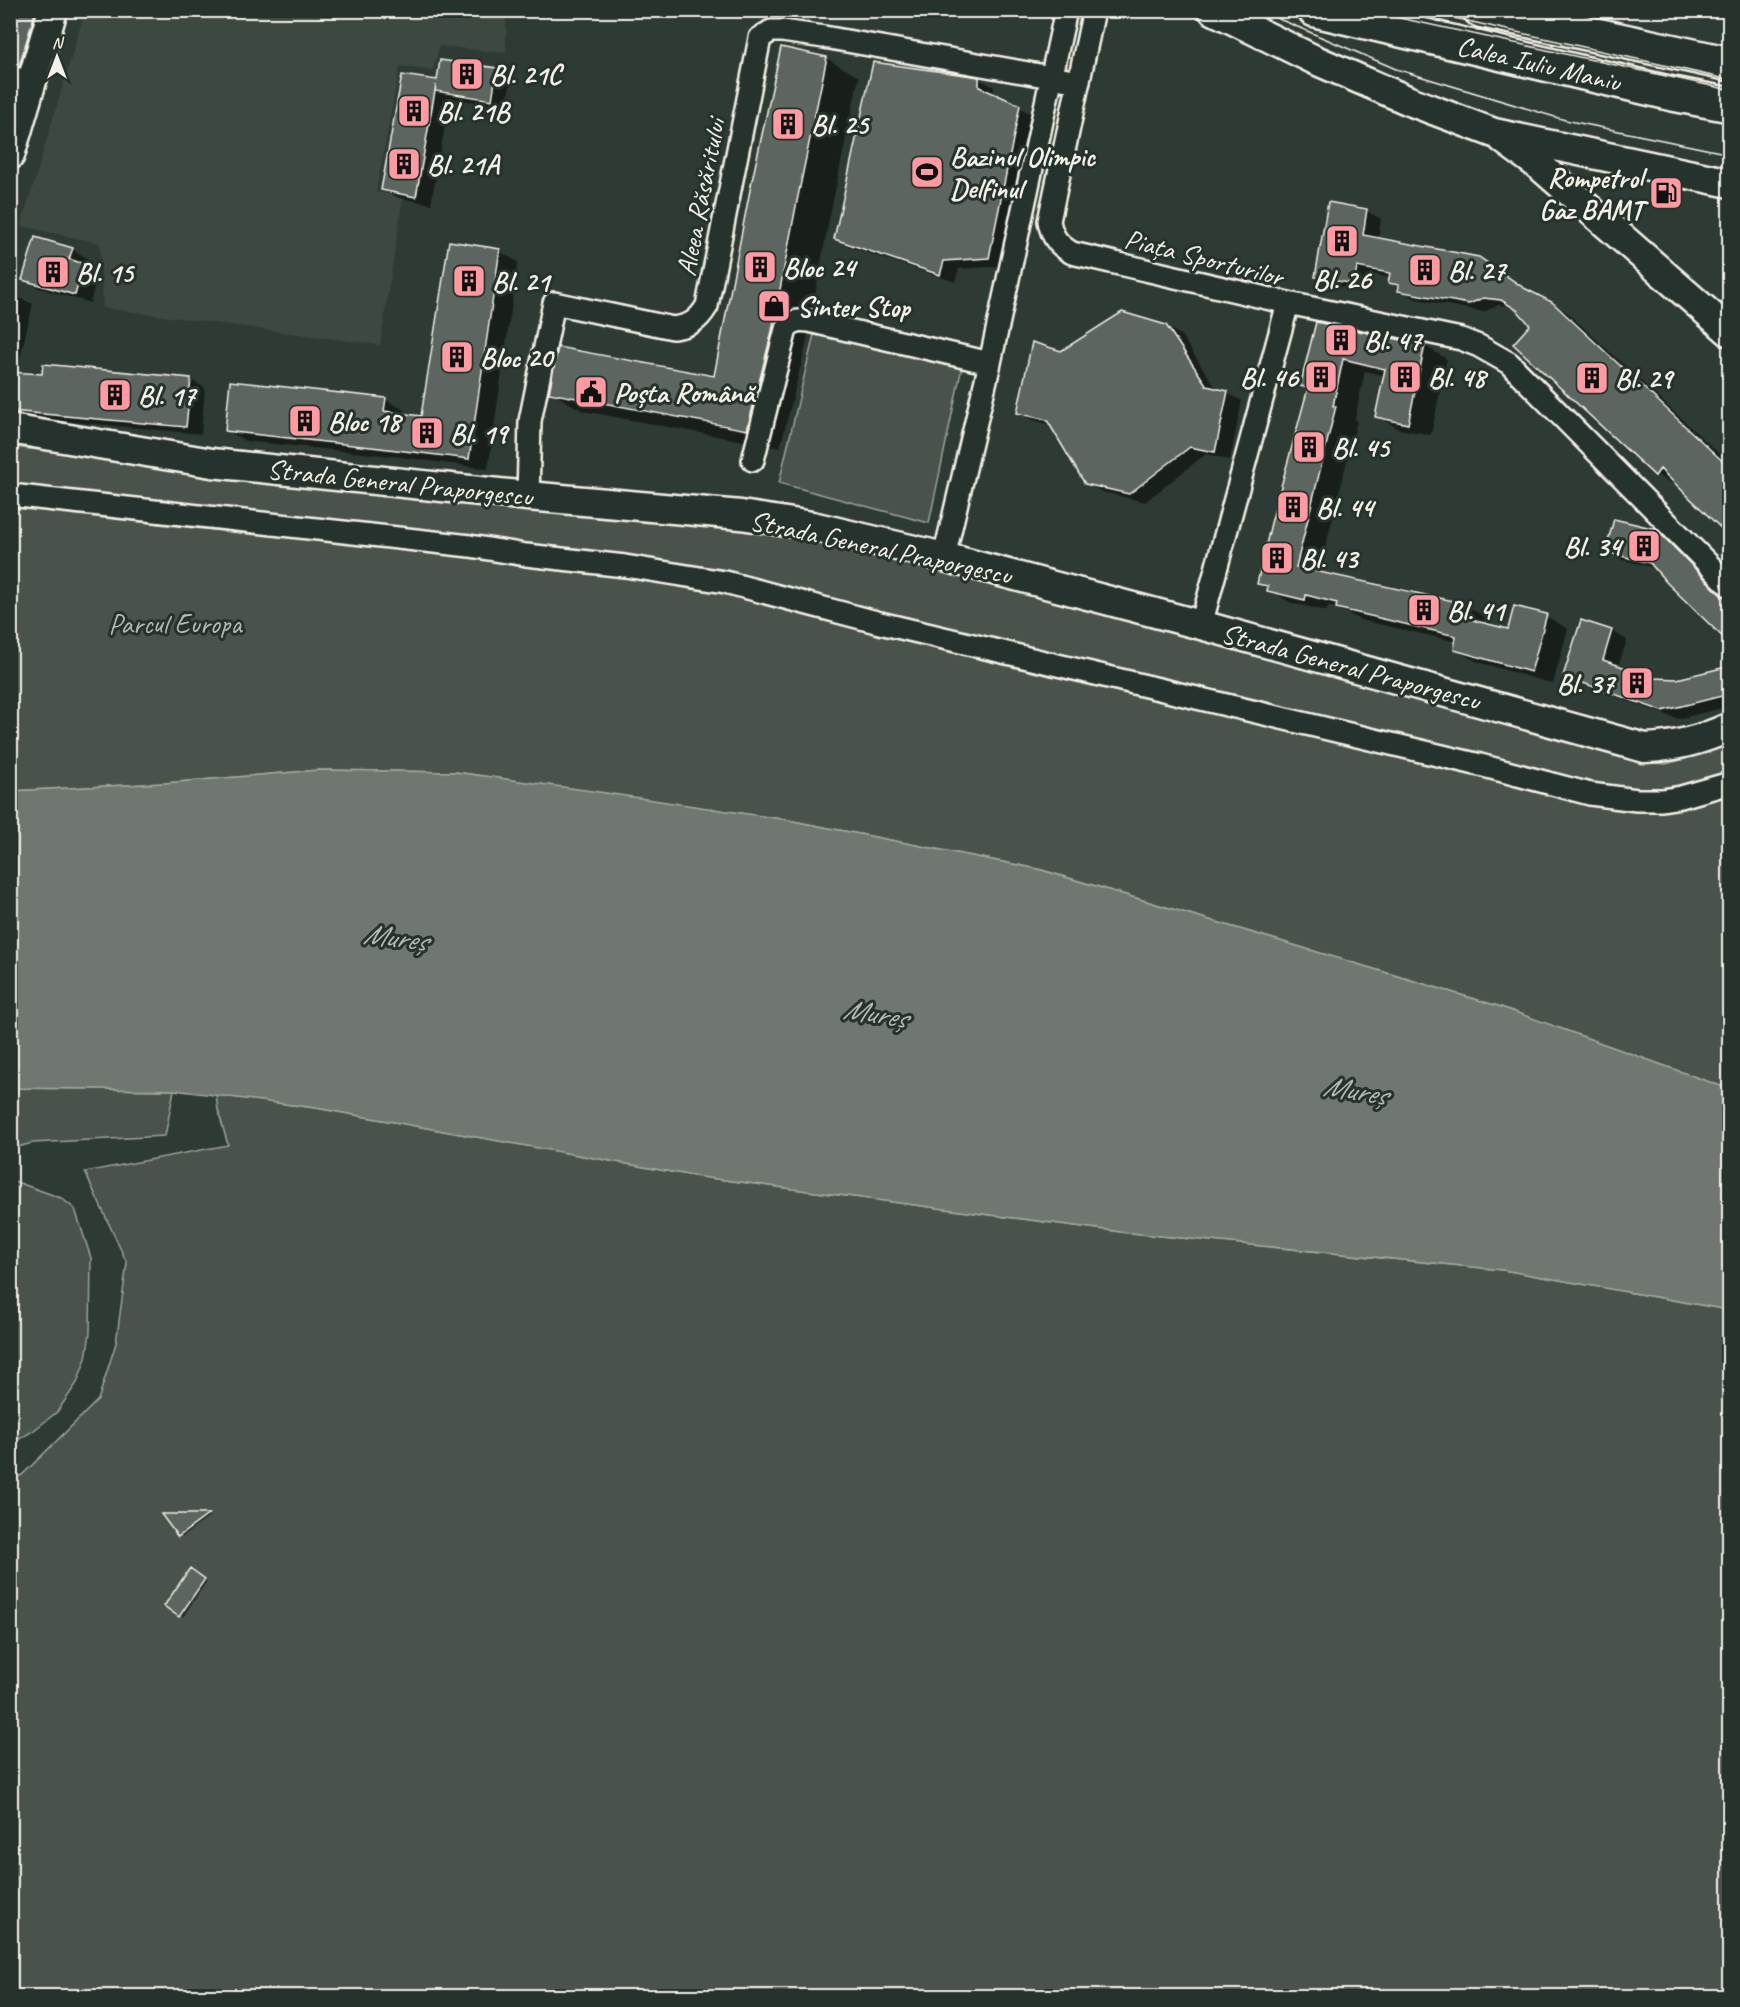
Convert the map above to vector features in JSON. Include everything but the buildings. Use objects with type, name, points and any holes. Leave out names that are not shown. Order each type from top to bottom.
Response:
[{"type":"main road","name":"Calea Iuliu Maniu","points":[[1315,10],[1730,105]]},
{"type":"main road","name":"Calea Iuliu Maniu","points":[[1480,10],[1730,64]]},
{"type":"street","points":[[10,155],[21,79],[53,10]]},
{"type":"street","points":[[944,557],[990,363],[1066,10]]},
{"type":"street","name":"Piața Sporturilor","points":[[1094,10],[1049,221],[1052,234],[1060,246],[1072,253],[1288,303],[1202,625]]},
{"type":"street","points":[[1213,10],[1313,59],[1412,102],[1494,133],[1730,183]]},
{"type":"street","name":"Aleea Răsăritului","points":[[528,496],[530,421],[554,303],[673,328],[687,326],[699,318],[707,306],[760,38],[765,33],[782,31],[824,37],[1052,77]]},
{"type":"street","points":[[1052,77],[1078,82]]},
{"type":"street","points":[[1494,133],[1541,167],[1730,332]]},
{"type":"street","points":[[1288,303],[1461,339],[1497,355],[1509,363],[1584,437],[1730,586]]},
{"type":"street","points":[[753,460],[786,329],[798,320],[990,363]]},
{"type":"street","name":"Strada General Praporgescu","points":[[10,429],[212,463],[812,526],[944,557],[1202,625],[1645,748],[1671,747],[1696,741],[1730,727]]},
{"type":"street","points":[[10,495],[470,546],[625,566],[725,582],[880,623],[1590,794],[1636,800],[1662,800],[1730,783]]},
{"type":"shaded area","points":[[85,11],[506,11],[506,53],[439,46],[433,71],[400,66],[376,192],[403,197],[380,345],[103,308],[100,243],[21,226]]},
{"type":"green space","points":[[816,326],[963,362],[929,523],[779,483]]},
{"type":"green space","name":"Parcul Europa","points":[[11,447],[762,526],[829,536],[1647,762],[1666,764],[1685,759],[1729,739],[1729,1089],[1498,1006],[1039,869],[788,820],[455,772],[319,770],[165,783],[11,791]]},
{"type":"green space","points":[[11,1088],[174,1090],[165,1136],[32,1143],[11,1149]]},
{"type":"green space","points":[[216,1095],[316,1108],[694,1176],[1121,1232],[1503,1270],[1729,1310],[1729,1996],[11,1996],[11,1480],[22,1475],[98,1400],[116,1343],[127,1263],[85,1172],[228,1145]]},
{"type":"green space","points":[[11,1180],[61,1198],[75,1209],[91,1258],[90,1333],[86,1358],[77,1383],[57,1412],[33,1431],[11,1444]]},
{"type":"water","name":"Mureș","points":[[319,770],[455,772],[788,820],[1038,869],[1498,1006],[1729,1089],[1729,1310],[1503,1270],[1121,1232],[694,1176],[316,1108],[174,1090],[11,1088],[11,791],[165,783]]},
{"type":"tram line","points":[[1258,10],[1396,69],[1565,120],[1730,154]]},
{"type":"tram line","points":[[1363,10],[1730,90]]},
{"type":"tram line","points":[[1419,10],[1730,80]]},
{"type":"place","name":"Bl. 21C","points":[[467,74]]},
{"type":"place","name":"Bl. 21B","points":[[414,111]]},
{"type":"place","name":"Bl. 25","points":[[788,124]]},
{"type":"place","name":"Bl. 21A","points":[[404,164]]},
{"type":"place","name":"Bazinul Olimpic Delfinul","points":[[927,172]]},
{"type":"place","name":"Rompetrol Gaz BAMT","points":[[1666,193]]},
{"type":"place","name":"Bl. 26","points":[[1342,241]]},
{"type":"place","name":"Bloc 24","points":[[760,267]]},
{"type":"place","name":"Bl. 27","points":[[1425,270]]},
{"type":"place","name":"Bl. 15","points":[[53,272]]},
{"type":"place","name":"Bl. 21","points":[[469,281]]},
{"type":"place","name":"Sinter Stop","points":[[774,306]]},
{"type":"place","name":"Bl. 47","points":[[1341,340]]},
{"type":"place","name":"Bloc 20","points":[[457,357]]},
{"type":"place","name":"Bl. 46","points":[[1321,377]]},
{"type":"place","name":"Bl. 48","points":[[1405,377]]},
{"type":"place","name":"Bl. 29","points":[[1592,378]]},
{"type":"place","name":"Poșta Română","points":[[591,392]]},
{"type":"place","name":"Bl. 17","points":[[115,395]]},
{"type":"place","name":"Bloc 18","points":[[305,421]]},
{"type":"place","name":"Bl. 19","points":[[427,433]]},
{"type":"place","name":"Bl. 45","points":[[1309,447]]},
{"type":"place","name":"Bl. 44","points":[[1293,507]]},
{"type":"place","name":"Bl. 34","points":[[1644,546]]},
{"type":"place","name":"Bl. 43","points":[[1277,558]]},
{"type":"place","name":"Bl. 41","points":[[1424,610]]},
{"type":"place","name":"Bl. 37","points":[[1637,683]]}]
